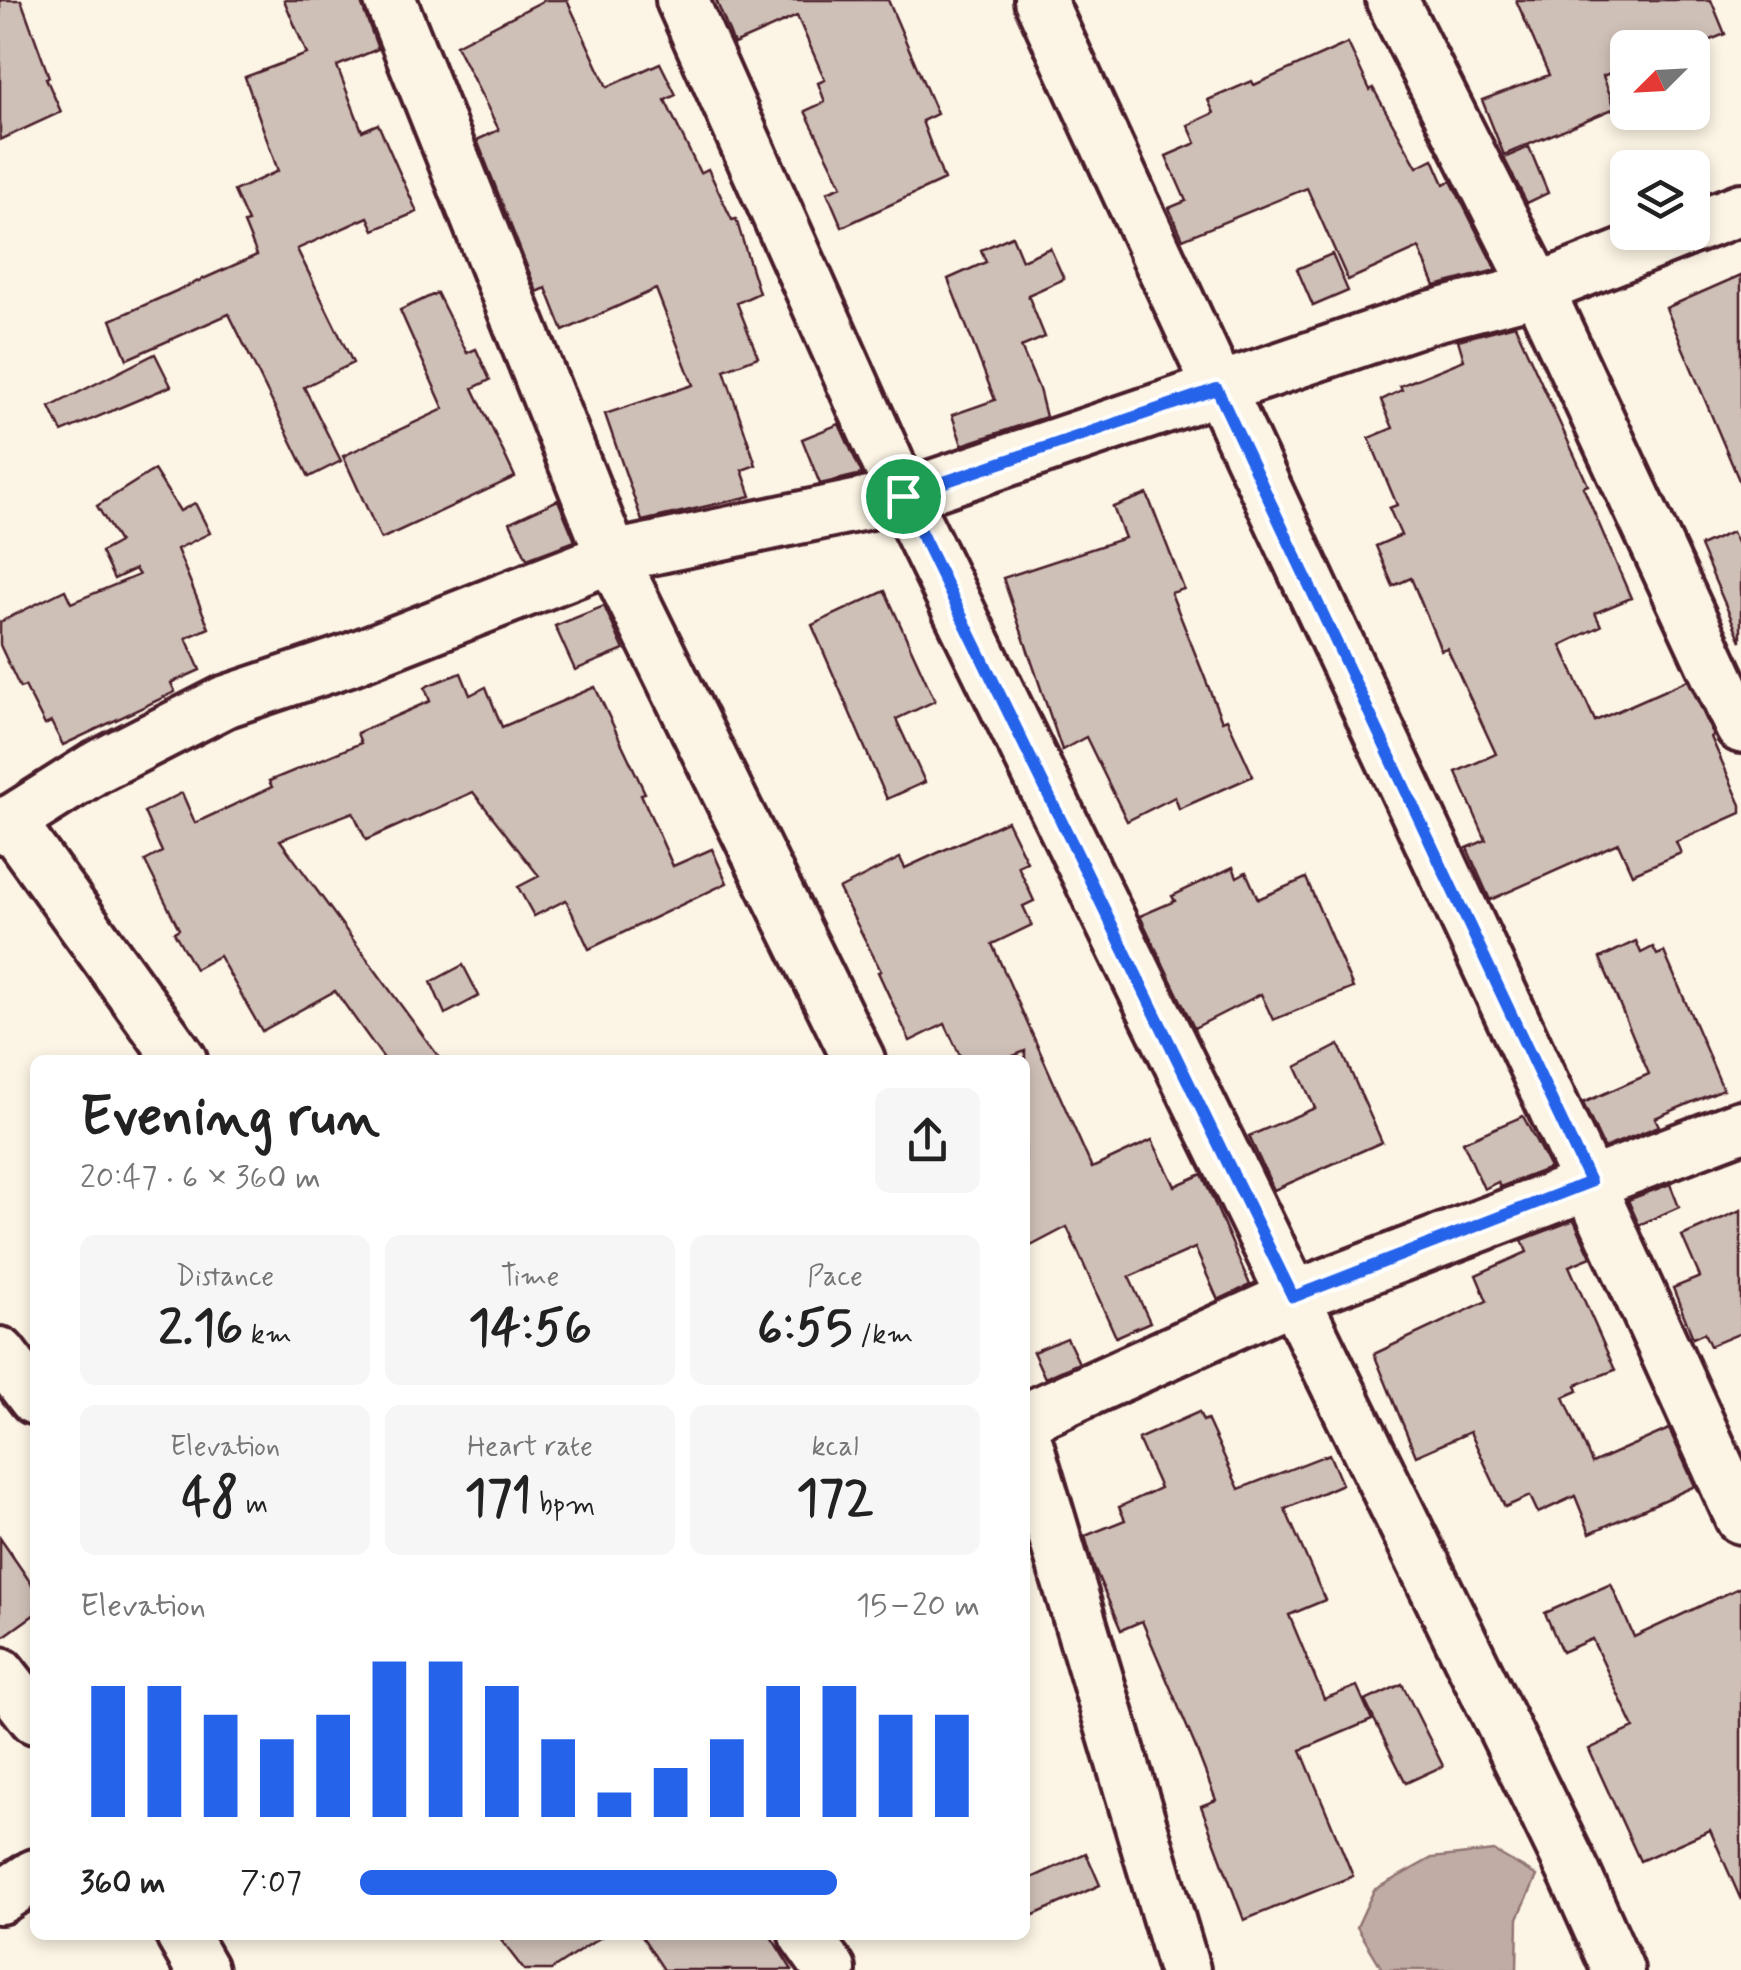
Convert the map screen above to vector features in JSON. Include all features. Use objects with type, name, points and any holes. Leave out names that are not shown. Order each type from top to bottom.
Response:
[{"type":"street","points":[[390,0],[612,556],[856,1055]]},
{"type":"street","points":[[682,0],[903,496],[1575,1874],[1618,1970]]},
{"type":"street","points":[[1040,0],[1217,389],[1590,1182],[1741,1518]]},
{"type":"street","points":[[1392,0],[1538,288],[1741,727]]},
{"type":"street","points":[[1710,221],[1741,210]]},
{"type":"street","points":[[177,1055],[5,824],[94,768],[224,702],[348,660],[612,556],[903,496],[1430,317],[1538,288],[1636,250]]},
{"type":"street","points":[[1030,1417],[1293,1297],[1741,1126]]},
{"type":"street","points":[[0,1353],[30,1392]]},
{"type":"street","points":[[1030,1429],[1184,1970]]},
{"type":"street","points":[[0,1673],[30,1712]]},
{"type":"street","points":[[0,1898],[30,1878]]},
{"type":"street","points":[[185,1940],[202,1970]]},
{"type":"street","points":[[809,1940],[830,1970]]},
{"type":"shaded area","points":[[1494,1851],[1537,1876],[1518,1918],[1517,1970],[1383,1970],[1357,1927],[1374,1890],[1432,1858]]},
{"type":"building","points":[[0,0],[21,0],[61,112],[0,140]]},
{"type":"building","points":[[284,0],[360,0],[378,49],[337,66],[362,131],[378,124],[417,212],[374,230],[368,217],[297,249],[353,363],[304,387],[341,461],[309,477],[229,314],[127,359],[111,320],[257,255],[234,191],[278,171],[245,77],[307,54]]},
{"type":"building","points":[[545,0],[567,0],[607,87],[660,63],[676,95],[665,100],[700,173],[708,169],[732,220],[736,219],[759,293],[737,303],[758,357],[724,370],[756,465],[742,470],[751,496],[642,521],[605,414],[693,385],[656,289],[563,331],[546,288],[537,292],[477,140],[499,130],[456,45]]},
{"type":"building","points":[[716,0],[888,0],[937,114],[922,121],[944,180],[842,227],[827,192],[842,186],[805,111],[825,102],[818,83],[825,80],[797,16],[734,44]]},
{"type":"building","points":[[1516,0],[1711,0],[1725,34],[1710,40],[1710,30],[1610,30],[1610,73],[1603,76],[1610,95],[1610,110],[1504,155],[1482,100],[1549,75]]},
{"type":"building","points":[[1348,43],[1370,90],[1373,88],[1417,167],[1433,159],[1444,184],[1451,181],[1496,270],[1435,286],[1419,248],[1348,280],[1307,188],[1183,239],[1169,208],[1186,201],[1166,156],[1196,143],[1188,125],[1214,113],[1208,100],[1252,81],[1254,85]]},
{"type":"building","points":[[1529,147],[1548,193],[1527,203],[1504,158]]},
{"type":"building","points":[[1012,236],[1022,260],[1050,248],[1064,279],[1028,295],[1045,337],[1021,347],[1046,417],[962,445],[952,415],[995,400],[948,279],[986,262],[981,250]]},
{"type":"building","points":[[1332,254],[1348,291],[1313,306],[1297,269]]},
{"type":"building","points":[[1741,275],[1741,485],[1666,308]]},
{"type":"building","points":[[437,293],[467,353],[476,349],[490,380],[473,388],[515,477],[381,539],[343,456],[444,409],[400,310]]},
{"type":"building","points":[[1515,325],[1588,485],[1583,487],[1631,598],[1595,613],[1601,626],[1561,645],[1595,721],[1688,680],[1714,736],[1711,737],[1741,813],[1676,842],[1681,853],[1632,874],[1618,843],[1490,900],[1467,848],[1486,840],[1456,772],[1496,754],[1447,648],[1441,650],[1411,578],[1393,586],[1376,546],[1401,535],[1389,508],[1397,505],[1369,438],[1393,428],[1381,400],[1402,390],[1400,386],[1464,360],[1458,340]]},
{"type":"building","points":[[155,354],[171,386],[62,432],[50,407]]},
{"type":"building","points":[[839,424],[862,474],[820,484],[802,439]]},
{"type":"building","points":[[154,470],[180,511],[195,503],[210,533],[177,549],[209,628],[186,638],[200,670],[171,683],[175,692],[63,745],[51,722],[45,725],[25,686],[20,688],[0,645],[0,622],[65,590],[71,603],[139,575],[135,569],[114,579],[101,552],[119,542],[97,506]]},
{"type":"building","points":[[1147,494],[1184,589],[1171,593],[1222,721],[1227,719],[1253,776],[1179,809],[1175,797],[1127,821],[1086,737],[1062,750],[1003,578],[1125,538],[1113,507]]},
{"type":"building","points":[[558,500],[575,541],[527,559],[510,522]]},
{"type":"building","points":[[1732,532],[1741,551],[1741,641],[1700,546]]},
{"type":"building","points":[[885,591],[935,701],[896,719],[925,782],[887,799],[812,625]]},
{"type":"building","points":[[604,606],[624,650],[575,670],[555,626]]},
{"type":"building","points":[[461,673],[470,695],[486,687],[502,727],[595,687],[645,793],[641,794],[673,866],[712,849],[727,883],[589,949],[566,900],[534,916],[518,887],[539,876],[473,792],[366,840],[353,812],[280,840],[437,1055],[381,1055],[335,991],[262,1031],[219,956],[195,969],[174,932],[179,929],[145,861],[162,852],[144,812],[182,793],[195,823],[272,787],[269,781],[361,743],[357,733],[430,701],[425,688]]},
{"type":"building","points":[[1007,821],[1027,862],[1018,866],[1034,901],[1023,906],[1032,925],[992,944],[1092,1168],[1152,1140],[1175,1186],[1202,1174],[1250,1285],[1218,1300],[1195,1248],[1129,1277],[1150,1322],[1116,1337],[1067,1227],[1030,1246],[1030,1055],[1025,1055],[1025,1051],[1016,1055],[960,1055],[945,1024],[910,1041],[878,972],[881,971],[839,889],[900,858],[905,868]]},
{"type":"building","points":[[1233,867],[1237,877],[1246,872],[1258,899],[1306,878],[1353,988],[1273,1020],[1261,994],[1194,1028],[1140,916],[1175,901],[1172,896]]},
{"type":"building","points":[[1636,941],[1641,953],[1653,947],[1657,955],[1664,952],[1723,1089],[1655,1118],[1659,1126],[1604,1148],[1583,1103],[1649,1074],[1600,958]]},
{"type":"building","points":[[463,965],[479,996],[445,1014],[431,982]]},
{"type":"building","points":[[1339,1045],[1382,1142],[1274,1190],[1249,1136],[1315,1108],[1296,1067]]},
{"type":"building","points":[[1523,1116],[1550,1168],[1484,1189],[1463,1142]]},
{"type":"building","points":[[1670,1184],[1679,1207],[1639,1225],[1628,1200]]},
{"type":"building","points":[[1741,1210],[1741,1333],[1710,1346],[1704,1333],[1693,1338],[1673,1288],[1700,1277],[1682,1236]]},
{"type":"building","points":[[1574,1220],[1591,1257],[1569,1266],[1615,1370],[1576,1385],[1578,1391],[1564,1397],[1592,1463],[1669,1429],[1695,1486],[1590,1533],[1575,1496],[1538,1513],[1530,1496],[1505,1507],[1470,1432],[1416,1456],[1374,1354],[1487,1301],[1476,1275],[1527,1252],[1522,1240]]},
{"type":"building","points":[[1067,1338],[1079,1363],[1045,1378],[1033,1352]]},
{"type":"building","points":[[1199,1412],[1203,1421],[1207,1419],[1239,1489],[1329,1454],[1342,1484],[1285,1509],[1325,1600],[1289,1615],[1324,1699],[1357,1686],[1372,1720],[1301,1750],[1353,1876],[1244,1920],[1201,1806],[1216,1800],[1196,1748],[1142,1621],[1121,1630],[1085,1536],[1125,1520],[1119,1507],[1160,1488],[1138,1439]]},
{"type":"building","points":[[0,1538],[30,1582],[30,1618],[0,1639]]},
{"type":"building","points":[[1611,1584],[1634,1637],[1741,1587],[1741,1900],[1710,1830],[1640,1861],[1589,1749],[1634,1728],[1592,1639],[1562,1652],[1545,1613]]},
{"type":"building","points":[[1402,1684],[1443,1766],[1406,1783],[1365,1701]]},
{"type":"building","points":[[1086,1853],[1100,1885],[1030,1917],[1030,1879]]},
{"type":"building","points":[[501,1940],[596,1940],[551,1970],[524,1970]]},
{"type":"building","points":[[644,1940],[773,1940],[792,1970],[664,1970]]},
{"type":"route","points":[[1217,389],[1590,1182],[1293,1297],[903,496],[1217,389]]}]
